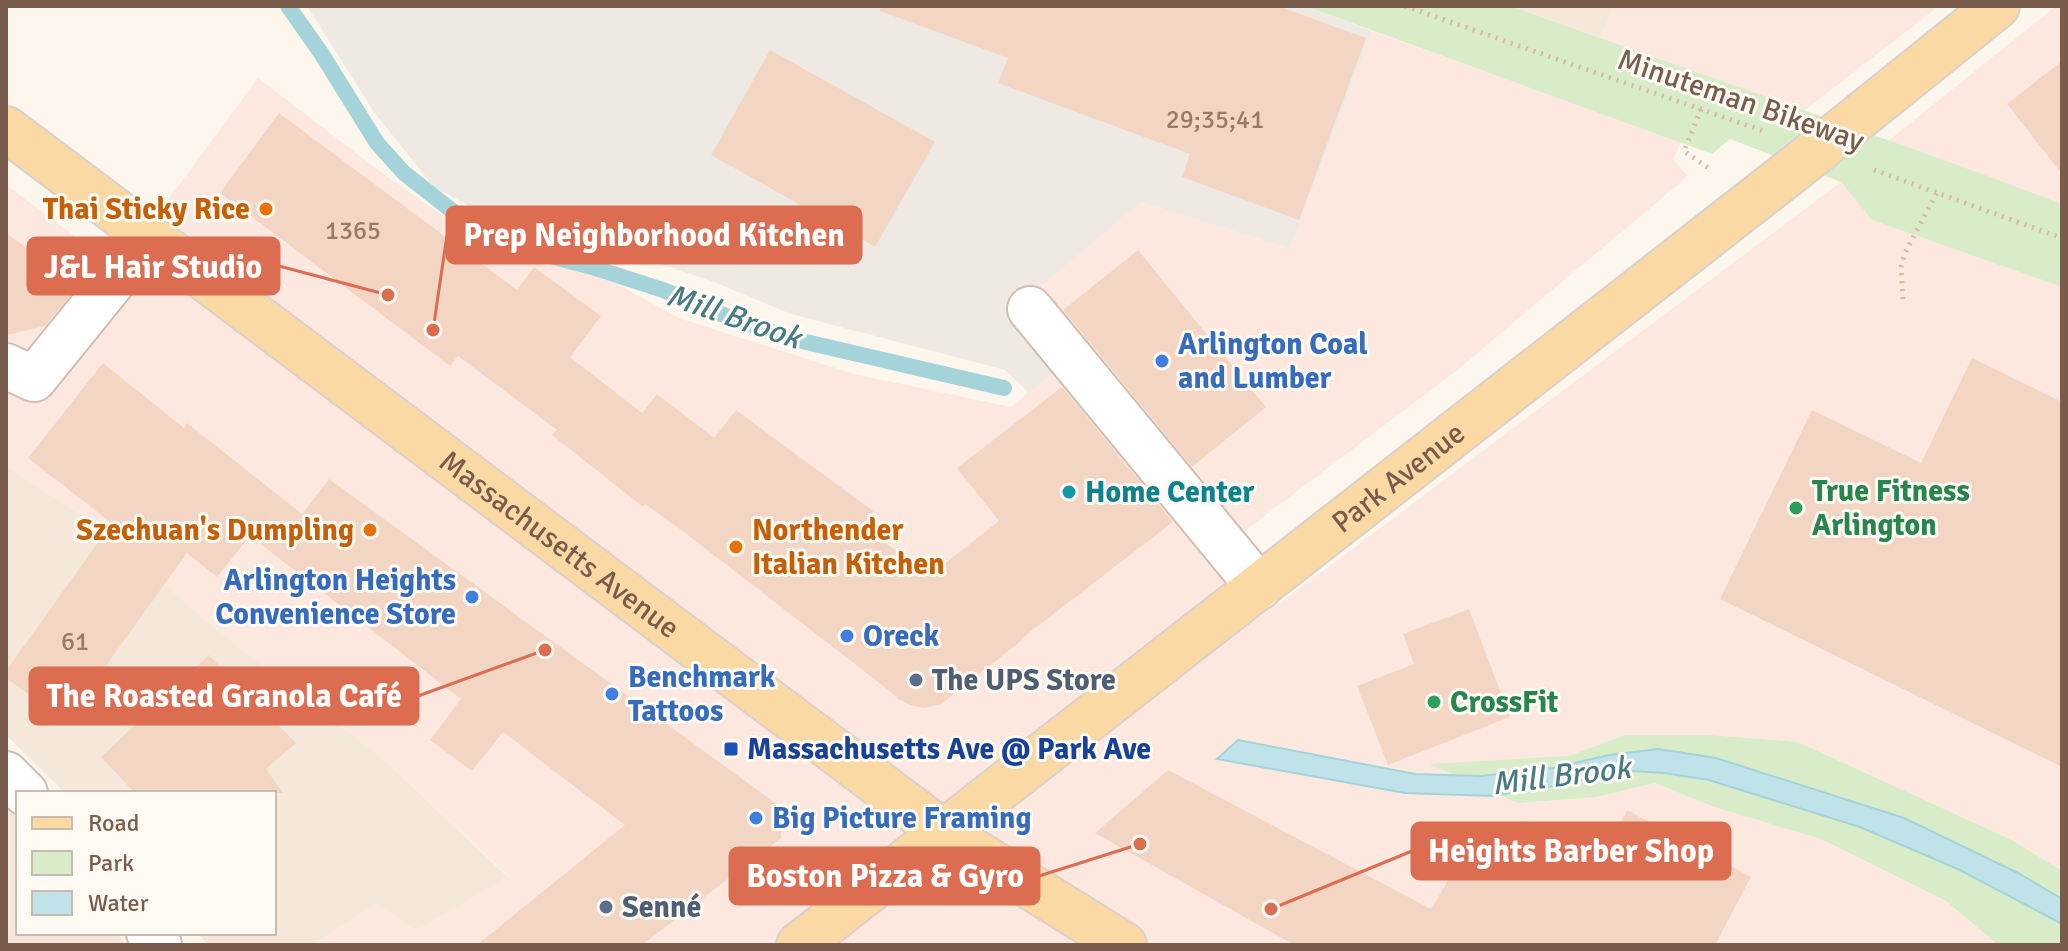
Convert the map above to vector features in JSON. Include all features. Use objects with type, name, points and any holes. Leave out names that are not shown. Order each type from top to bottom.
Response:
[{"type":"main road","name":"Park Avenue","points":[[799,945],[1259,587],[1784,152],[1864,113],[1997,6]]},
{"type":"main road","name":"Massachusetts Avenue","points":[[6,129],[944,833],[1124,945]]},
{"type":"street","points":[[6,366],[34,379],[149,237]]},
{"type":"street","points":[[1030,309],[1259,587]]},
{"type":"street","points":[[6,774],[23,791]]},
{"type":"path","name":"Minuteman Bikeway","points":[[1405,6],[1701,109],[1784,152]]},
{"type":"path","points":[[1701,109],[1684,151],[1712,171]]},
{"type":"path","name":"Minuteman Bikeway","points":[[1863,166],[2062,238]]},
{"type":"path","points":[[1903,299],[1901,267],[1905,253],[1937,192]]},
{"type":"shaded area","name":"Arlington Coal and Lumber","points":[[307,6],[1305,6],[1372,31],[1290,249],[1141,202],[1023,302],[1072,356],[1029,393],[1005,370],[791,314],[714,282],[598,243],[511,228],[434,187],[374,112]]},
{"type":"shaded area","points":[[1511,6],[1614,6],[1601,38]]},
{"type":"shaded area","points":[[1614,6],[1939,6],[1804,111],[1601,38]]},
{"type":"shaded area","points":[[2056,6],[2062,6],[2062,204],[1888,141]]},
{"type":"shaded area","points":[[1372,31],[1681,142],[1673,160],[1688,176],[1456,371],[1222,548],[1275,607],[1841,182],[1872,220],[2062,287],[2062,871],[2014,841],[1798,742],[1710,735],[1625,735],[1568,756],[1596,797],[1655,783],[1714,807],[1821,839],[1946,901],[1998,945],[313,945],[376,904],[416,931],[508,876],[390,765],[219,632],[88,519],[6,466],[6,185],[118,268],[258,78],[390,179],[497,253],[553,264],[613,282],[679,318],[854,374],[1011,407],[1072,356],[1023,302],[1141,202],[1290,249]]},
{"type":"shaded area","points":[[6,466],[88,519],[390,765],[508,877],[416,931],[376,904],[313,945],[208,945],[200,935],[276,935],[276,791],[63,791],[6,735]]},
{"type":"shaded area","points":[[6,809],[16,817],[16,935],[118,935],[126,945],[6,945]]},
{"type":"green space","points":[[1305,6],[1511,6],[1952,163],[2062,204],[2062,287],[1872,220],[1841,182],[1730,139],[1712,154]]},
{"type":"green space","points":[[1625,735],[1710,735],[1798,742],[2014,841],[2062,871],[2062,945],[1998,945],[1946,901],[1821,839],[1714,807],[1655,783],[1596,797],[1518,803],[1429,764],[1568,756]]},
{"type":"water","points":[[1238,740],[1415,774],[1481,776],[1553,768],[1609,755],[1658,749],[1716,758],[1904,818],[2018,873],[2062,899],[2062,924],[1960,870],[1860,827],[1709,780],[1616,770],[1572,783],[1493,796],[1405,793],[1217,759]]},
{"type":"building","points":[[881,6],[1278,6],[1366,38],[1299,220],[1182,177],[1190,154],[998,83],[1008,58],[880,11]]},
{"type":"building","points":[[770,50],[935,142],[875,247],[711,155]]},
{"type":"building","points":[[2062,61],[2062,174],[2007,104]]},
{"type":"building","points":[[279,113],[517,290],[534,267],[601,316],[570,357],[642,413],[657,394],[714,438],[736,410],[873,511],[862,526],[930,575],[999,521],[957,468],[1062,387],[1173,522],[941,704],[924,708],[910,705],[898,699],[684,532],[645,504],[643,507],[552,435],[557,430],[458,356],[450,366],[220,193]]},
{"type":"building","points":[[6,233],[78,286],[45,326],[6,335]]},
{"type":"building","name":"Arlington Coal and Lumber","points":[[1138,250],[1266,407],[1192,467],[1063,310]]},
{"type":"building","points":[[1972,358],[2062,402],[2062,767],[1720,599],[1812,410],[1921,463]]},
{"type":"building","points":[[103,363],[184,428],[187,423],[302,514],[329,479],[781,807],[781,838],[642,945],[477,945],[625,825],[503,732],[472,771],[430,740],[461,699],[250,536],[217,577],[187,553],[66,721],[6,678],[6,671],[99,541],[95,538],[109,521],[28,458]]},
{"type":"building","name":"CrossFit","points":[[1469,609],[1510,717],[1388,765],[1357,686],[1414,664],[1403,634]]},
{"type":"building","points":[[209,655],[296,743],[266,769],[283,793],[133,791],[101,757]]},
{"type":"building","points":[[1168,770],[1431,909],[1469,846],[1502,863],[1525,821],[1602,861],[1627,810],[1751,877],[1715,945],[1294,945],[1095,833]]},
{"type":"waterway","name":"Mill Brook","points":[[288,6],[377,143],[404,173],[497,242],[663,290],[793,339],[1004,388]]},
{"type":"place","name":"Thai Sticky Rice","points":[[266,209]]},
{"type":"place","name":"J&L Hair Studio","points":[[388,295]]},
{"type":"place","name":"Prep Neighborhood Kitchen","points":[[433,330]]},
{"type":"place","name":"Arlington Coal and Lumber","points":[[1162,361]]},
{"type":"place","name":"Home Center","points":[[1069,492]]},
{"type":"place","name":"True Fitness Arlington","points":[[1796,508]]},
{"type":"place","name":"Szechuan's Dumpling","points":[[370,530]]},
{"type":"place","name":"Northender Italian Kitchen","points":[[736,547]]},
{"type":"place","name":"Arlington Heights Convenience Store","points":[[472,597]]},
{"type":"place","name":"Oreck","points":[[847,636]]},
{"type":"place","name":"The Roasted Granola Café","points":[[545,650]]},
{"type":"place","name":"The UPS Store","points":[[916,680]]},
{"type":"place","name":"Benchmark Tattoos","points":[[612,694]]},
{"type":"place","name":"CrossFit","points":[[1434,702]]},
{"type":"place","name":"Massachusetts Ave @ Park Ave","points":[[731,749]]},
{"type":"place","name":"Big Picture Framing","points":[[756,818]]},
{"type":"place","name":"Boston Pizza & Gyro","points":[[1140,844]]},
{"type":"place","name":"Senné","points":[[606,907]]},
{"type":"place","name":"Heights Barber Shop","points":[[1271,909]]}]
